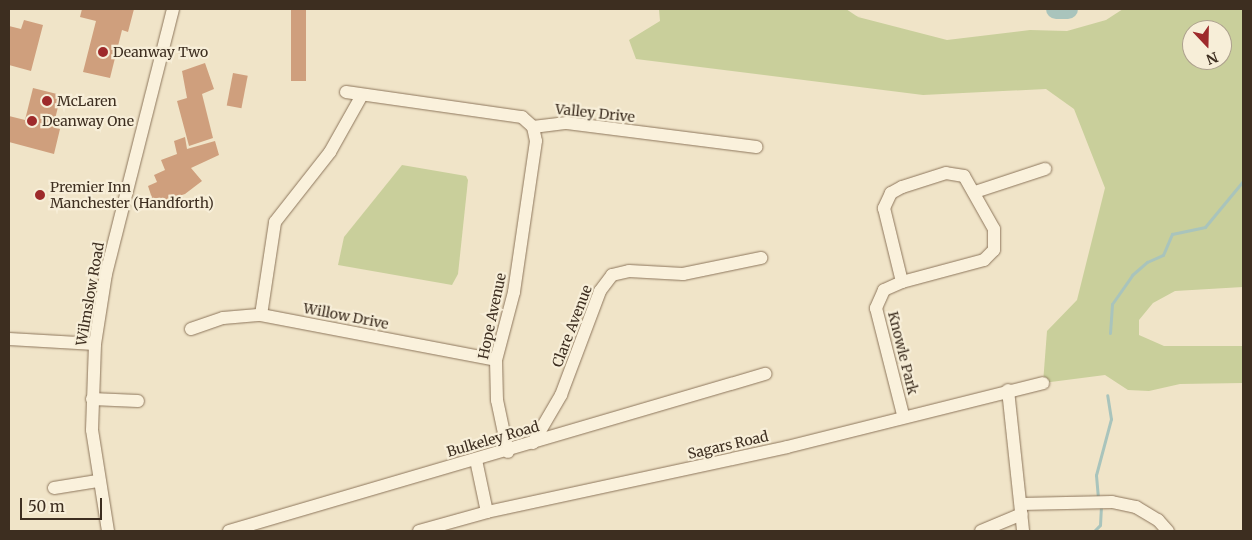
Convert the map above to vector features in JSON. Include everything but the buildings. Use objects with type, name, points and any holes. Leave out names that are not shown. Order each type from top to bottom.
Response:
[{"type":"street","name":"Wilmslow Road","points":[[108,531],[98,480],[92,399],[95,344],[106,274],[173,9]]},
{"type":"street","points":[[346,92],[522,117],[533,127]]},
{"type":"street","points":[[261,315],[275,222],[330,152],[362,95]]},
{"type":"street","name":"Valley Drive","points":[[533,127],[562,122],[756,147]]},
{"type":"street","name":"Hope Avenue","points":[[508,452],[497,400],[496,360],[514,292],[536,141],[533,127]]},
{"type":"street","points":[[975,192],[1045,170]]},
{"type":"street","name":"Knowle Park","points":[[902,282],[883,214],[891,193],[954,172],[964,176],[975,192],[994,229],[994,250],[984,260],[902,282],[884,290],[876,308],[903,415]]},
{"type":"street","name":"Clare Avenue","points":[[533,443],[561,395],[600,291],[612,275],[629,271],[683,274],[761,258]]},
{"type":"street","name":"Willow Drive","points":[[191,328],[223,318],[261,315],[496,360]]},
{"type":"street","points":[[9,339],[95,344]]},
{"type":"street","name":"Bulkeley Road","points":[[229,531],[508,452],[766,374]]},
{"type":"street","name":"Sagars Road","points":[[419,531],[487,512],[787,447],[903,415],[1043,383]]},
{"type":"street","points":[[1008,390],[1023,531]]},
{"type":"street","points":[[92,399],[138,401]]},
{"type":"street","points":[[476,460],[487,512]]},
{"type":"street","points":[[54,488],[98,480]]},
{"type":"street","points":[[981,531],[1022,509],[1112,502],[1131,507],[1158,520],[1168,531]]},
{"type":"green space","points":[[659,9],[846,9],[858,17],[947,40],[1030,30],[1067,31],[1106,20],[1123,9],[1243,9],[1243,287],[1175,291],[1153,303],[1139,320],[1139,335],[1164,346],[1243,346],[1243,383],[1180,384],[1149,391],[1128,390],[1105,375],[1043,383],[1047,331],[1077,300],[1105,188],[1074,109],[1046,89],[923,95],[636,59],[629,40],[660,21]]},
{"type":"green space","points":[[402,165],[466,176],[468,180],[458,274],[452,285],[338,265],[344,237]]},
{"type":"waterway","points":[[1056,9],[1068,9]]},
{"type":"waterway","points":[[1110,333],[1112,304],[1132,275],[1147,262],[1163,255],[1172,234],[1205,227],[1243,181]]},
{"type":"waterway","points":[[1098,498],[1096,475],[1111,419],[1107,395]]},
{"type":"waterway","points":[[1094,531],[1100,525],[1101,507]]},
{"type":"place","name":"Deanway Two","points":[[103,52]]},
{"type":"place","name":"McLaren","points":[[47,101]]},
{"type":"place","name":"Deanway One","points":[[32,121]]},
{"type":"place","name":"Premier Inn Manchester (Handforth)","points":[[40,195]]}]
